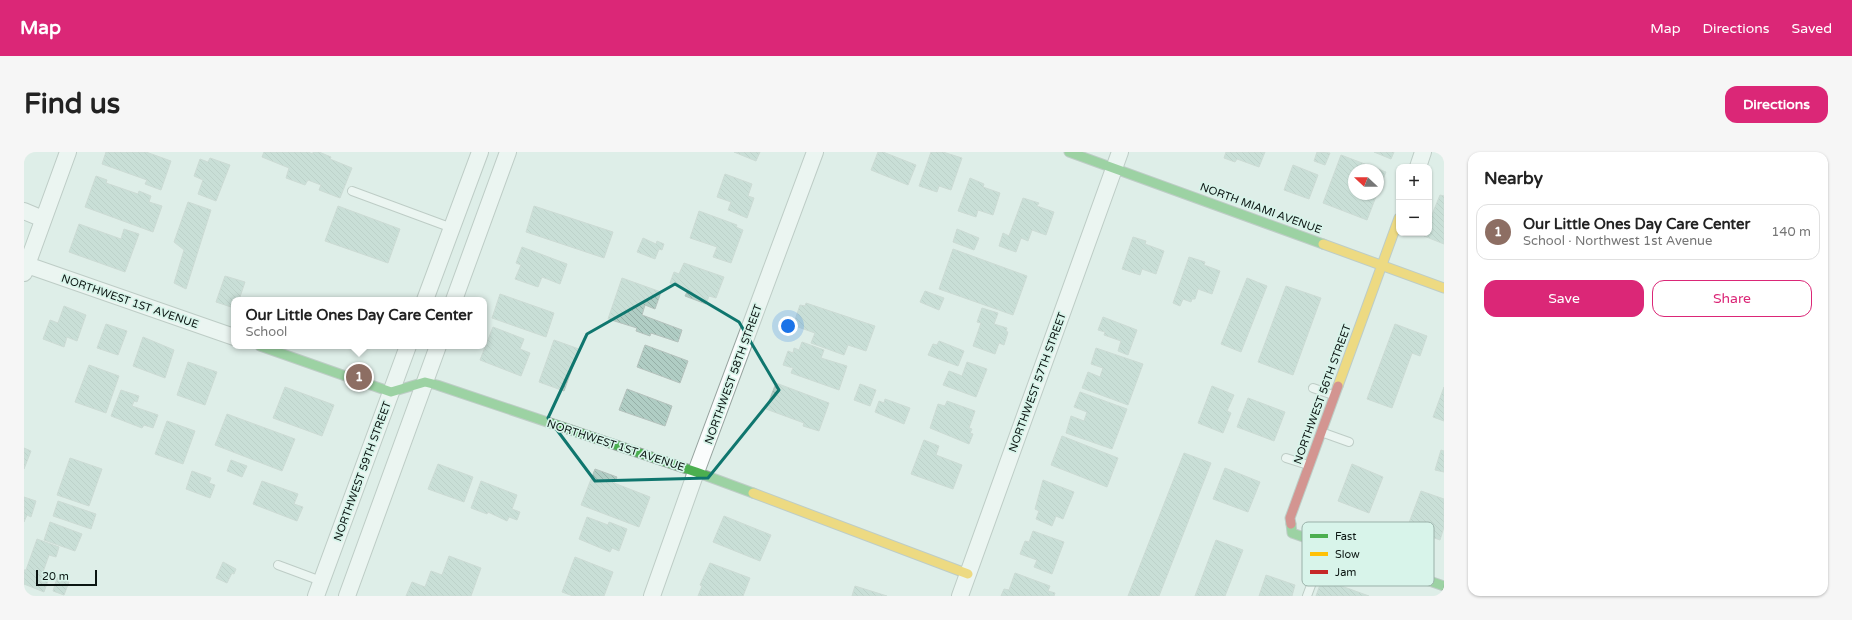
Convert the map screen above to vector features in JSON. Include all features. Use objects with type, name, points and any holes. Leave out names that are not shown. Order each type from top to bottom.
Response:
[{"type":"street","points":[[26,269],[68,152]]},
{"type":"street","points":[[426,297],[480,152]]},
{"type":"street","points":[[455,297],[508,152]]},
{"type":"street","name":"NORTHWEST 58TH STREET","points":[[652,596],[696,472],[815,152]]},
{"type":"street","name":"NORTH MIAMI AVENUE","points":[[1069,152],[1115,167],[1444,288]]},
{"type":"street","name":"NORTHWEST 57TH STREET","points":[[960,596],[1120,152]]},
{"type":"street","points":[[1419,164],[1423,152]]},
{"type":"street","points":[[24,212],[43,219]]},
{"type":"street","name":"NORTHWEST 56TH STREET","points":[[1302,537],[1292,533],[1290,518],[1396,226]]},
{"type":"street","name":"NORTHWEST 1ST AVENUE","points":[[26,269],[231,336]]},
{"type":"street","points":[[269,349],[391,392],[425,382]]},
{"type":"street","name":"NORTHWEST 59TH STREET","points":[[316,596],[407,349]]},
{"type":"street","points":[[347,596],[437,349]]},
{"type":"street","name":"NORTHWEST 1ST AVENUE","points":[[425,382],[696,472],[968,574]]},
{"type":"street","points":[[1434,583],[1444,586]]},
{"type":"lane","points":[[352,191],[452,228]]},
{"type":"lane","points":[[1313,388],[1334,395]]},
{"type":"lane","points":[[1321,432],[1349,442]]},
{"type":"lane","points":[[1286,458],[1309,465]]},
{"type":"lane","points":[[278,565],[321,581]]},
{"type":"lane","points":[[1307,596],[1311,586]]},
{"type":"highlighted area","points":[[675,284],[739,322],[779,390],[708,478],[595,481],[548,418],[587,334]]},
{"type":"building","points":[[106,152],[146,152],[171,161],[161,190],[145,184],[147,180],[102,164]]},
{"type":"building","points":[[264,152],[308,152],[313,154],[313,152],[319,152],[331,157],[330,159],[352,168],[340,198],[319,190],[321,185],[308,180],[305,185],[286,178],[289,168],[262,157]]},
{"type":"building","points":[[734,152],[760,152],[756,161]]},
{"type":"building","points":[[878,152],[883,152],[916,165],[908,185],[871,170]]},
{"type":"building","points":[[931,152],[943,152],[962,158],[951,190],[939,186],[937,192],[919,186]]},
{"type":"building","points":[[1226,152],[1265,152],[1259,167],[1237,159],[1235,162],[1224,158]]},
{"type":"building","points":[[1317,152],[1330,153],[1325,165],[1314,161]]},
{"type":"building","points":[[1374,152],[1394,152],[1391,159]]},
{"type":"building","points":[[1341,155],[1365,164],[1348,164],[1348,200],[1375,200],[1367,220],[1323,203]]},
{"type":"building","points":[[210,158],[230,165],[216,201],[198,194],[203,180],[194,176],[200,159],[208,162]]},
{"type":"building","points":[[1293,165],[1318,175],[1309,199],[1284,190]]},
{"type":"building","points":[[725,174],[752,184],[748,196],[754,198],[747,218],[728,210],[731,202],[717,197]]},
{"type":"building","points":[[96,176],[107,180],[106,183],[138,194],[139,191],[151,196],[149,202],[162,206],[153,232],[85,207]]},
{"type":"building","points":[[970,178],[984,184],[983,187],[1000,193],[993,215],[978,210],[976,217],[958,211]]},
{"type":"building","points":[[1440,195],[1444,196],[1444,244],[1424,236],[1432,236],[1432,215]]},
{"type":"building","points":[[1023,198],[1039,203],[1037,206],[1054,212],[1046,235],[1032,230],[1028,241],[1021,238],[1016,252],[999,246],[1003,233],[1009,236]]},
{"type":"building","points":[[188,202],[211,210],[186,289],[174,283],[184,250],[174,242]]},
{"type":"building","points":[[338,206],[400,229],[388,263],[325,241]]},
{"type":"building","points":[[534,206],[613,232],[604,258],[526,232]]},
{"type":"building","points":[[699,211],[737,225],[736,227],[743,230],[731,263],[713,257],[717,247],[690,238]]},
{"type":"building","points":[[79,224],[121,239],[124,229],[139,234],[125,272],[69,252]]},
{"type":"building","points":[[957,229],[979,238],[974,250],[953,242]]},
{"type":"building","points":[[1133,237],[1146,241],[1145,244],[1164,251],[1156,274],[1142,269],[1140,275],[1122,269]]},
{"type":"building","points":[[643,238],[656,244],[657,241],[664,244],[662,250],[659,249],[655,259],[637,252]]},
{"type":"building","points":[[522,247],[567,264],[560,284],[542,277],[538,287],[515,279],[521,265],[516,263]]},
{"type":"building","points":[[953,249],[1027,276],[1013,315],[939,289]]},
{"type":"building","points":[[1189,257],[1205,262],[1204,265],[1220,271],[1212,294],[1198,289],[1195,299],[1192,299],[1191,302],[1183,299],[1180,306],[1173,303]]},
{"type":"building","points":[[684,263],[724,277],[716,298],[709,296],[706,304],[685,296],[688,290],[670,283],[674,272],[679,274]]},
{"type":"building","points":[[225,276],[245,282],[240,297],[231,297],[231,307],[216,302]]},
{"type":"building","points":[[622,278],[661,292],[655,309],[645,305],[642,315],[682,330],[678,342],[651,333],[650,336],[636,331],[637,328],[608,319]]},
{"type":"building","points":[[1247,278],[1267,286],[1241,352],[1221,344]]},
{"type":"building","points":[[1286,286],[1321,298],[1293,375],[1258,362]]},
{"type":"building","points":[[925,291],[944,298],[939,310],[920,302]]},
{"type":"building","points":[[500,294],[554,313],[546,337],[492,318]]},
{"type":"building","points":[[806,303],[875,326],[866,351],[848,345],[844,355],[811,343],[815,333],[798,327],[799,325],[794,323],[800,305],[805,306]]},
{"type":"building","points":[[64,306],[86,315],[77,341],[67,337],[64,347],[43,339],[50,320],[58,323]]},
{"type":"building","points":[[982,308],[998,313],[994,324],[1007,328],[1006,331],[1008,332],[1004,345],[999,343],[995,354],[973,346],[981,323],[977,322]]},
{"type":"building","points":[[1103,317],[1137,330],[1128,355],[1118,351],[1121,341],[1104,335],[1105,332],[1098,330]]},
{"type":"building","points":[[106,324],[127,331],[118,355],[97,348]]},
{"type":"building","points":[[1395,324],[1427,336],[1420,356],[1412,353],[1392,408],[1367,399]]},
{"type":"building","points":[[493,327],[524,339],[520,349],[530,353],[521,376],[480,360],[484,349],[487,349],[487,342]]},
{"type":"building","points":[[143,337],[174,350],[165,378],[133,366]]},
{"type":"building","points":[[554,340],[579,349],[564,391],[539,382]]},
{"type":"building","points":[[939,341],[964,351],[958,366],[928,355],[933,344],[937,345]]},
{"type":"building","points":[[802,342],[824,350],[821,358],[847,366],[839,390],[791,373],[793,368],[783,365],[788,351],[793,353],[794,348],[799,350]]},
{"type":"building","points":[[645,345],[688,361],[680,383],[637,367]]},
{"type":"building","points":[[1096,348],[1143,364],[1128,405],[1082,388],[1088,372],[1100,377],[1103,368],[1091,364]]},
{"type":"building","points":[[188,362],[217,372],[205,405],[177,395]]},
{"type":"building","points":[[967,362],[987,369],[976,397],[943,385],[949,371],[962,376]]},
{"type":"building","points":[[89,365],[119,376],[106,413],[75,402]]},
{"type":"building","points":[[776,383],[829,403],[819,431],[803,426],[804,423],[766,409]]},
{"type":"building","points":[[860,384],[876,390],[870,406],[854,400]]},
{"type":"building","points":[[1212,386],[1234,395],[1227,411],[1231,413],[1223,433],[1198,423]]},
{"type":"building","points":[[285,387],[334,405],[322,436],[273,418]]},
{"type":"building","points":[[1444,387],[1444,421],[1433,417]]},
{"type":"building","points":[[627,389],[672,406],[665,426],[619,410]]},
{"type":"building","points":[[121,390],[139,396],[137,402],[134,401],[132,406],[158,415],[153,428],[144,425],[142,428],[111,416]]},
{"type":"building","points":[[1080,392],[1127,409],[1112,449],[1066,433],[1071,416],[1084,421],[1087,412],[1074,407]]},
{"type":"building","points":[[1248,398],[1285,412],[1274,441],[1237,427]]},
{"type":"building","points":[[885,399],[910,408],[904,424],[875,412],[879,401],[884,403]]},
{"type":"building","points":[[947,401],[975,411],[969,428],[972,429],[970,433],[973,434],[969,444],[930,428],[938,404],[945,406]]},
{"type":"building","points":[[227,414],[295,439],[282,471],[215,445]]},
{"type":"building","points":[[167,421],[195,431],[183,464],[155,454]]},
{"type":"building","points":[[1062,436],[1118,458],[1107,487],[1051,465]]},
{"type":"building","points":[[924,440],[939,446],[936,455],[962,465],[953,489],[911,474]]},
{"type":"building","points":[[24,448],[31,451],[24,469]]},
{"type":"building","points":[[1441,450],[1444,451],[1444,472],[1435,470]]},
{"type":"building","points":[[1184,453],[1211,463],[1159,596],[1128,596]]},
{"type":"building","points":[[70,458],[102,469],[89,506],[57,495]]},
{"type":"building","points":[[231,460],[247,466],[242,477],[227,471]]},
{"type":"building","points":[[438,464],[473,477],[464,502],[428,489]]},
{"type":"building","points":[[1352,464],[1383,477],[1369,513],[1338,501]]},
{"type":"building","points":[[1225,468],[1260,482],[1248,512],[1213,499]]},
{"type":"building","points":[[595,469],[617,477],[614,483],[650,497],[639,527],[581,505]]},
{"type":"building","points":[[192,471],[211,478],[209,483],[215,485],[210,498],[186,489]]},
{"type":"building","points":[[1043,480],[1074,492],[1063,519],[1056,516],[1052,526],[1036,519],[1039,511],[1035,509]]},
{"type":"building","points":[[262,481],[298,494],[294,504],[303,507],[297,521],[253,504]]},
{"type":"building","points":[[481,481],[517,495],[512,509],[520,512],[517,520],[509,517],[507,521],[488,512],[487,514],[471,508]]},
{"type":"building","points":[[1421,491],[1444,499],[1444,527],[1440,540],[1434,538],[1434,522],[1409,522]]},
{"type":"building","points":[[24,497],[36,501],[31,517],[27,515],[24,522]]},
{"type":"building","points":[[58,501],[96,514],[91,529],[53,516]]},
{"type":"building","points":[[724,516],[771,535],[760,561],[713,542]]},
{"type":"building","points":[[587,517],[608,525],[609,522],[627,529],[619,551],[612,548],[610,552],[579,539]]},
{"type":"building","points":[[50,522],[82,534],[75,551],[44,540]]},
{"type":"building","points":[[1033,531],[1064,542],[1052,574],[1034,567],[1037,560],[1020,554],[1025,541],[1029,542]]},
{"type":"building","points":[[37,539],[59,547],[56,557],[49,555],[43,572],[50,575],[44,592],[24,584],[24,570],[26,570]]},
{"type":"building","points":[[1216,540],[1243,550],[1225,596],[1195,596]]},
{"type":"building","points":[[449,556],[481,568],[471,596],[406,596],[412,582],[425,587],[431,571],[442,575]]},
{"type":"building","points":[[575,557],[613,572],[604,596],[573,596],[562,592]]},
{"type":"building","points":[[223,562],[236,569],[234,574],[232,573],[227,583],[216,578]]},
{"type":"building","points":[[710,563],[750,578],[743,596],[698,596],[702,586],[700,585]]},
{"type":"building","points":[[1015,573],[1050,586],[1048,591],[1055,593],[1054,596],[1001,596],[1004,589],[1009,590]]},
{"type":"building","points":[[1266,575],[1295,585],[1292,596],[1259,596]]},
{"type":"building","points":[[57,578],[69,582],[64,595],[53,591]]},
{"type":"building","points":[[855,586],[887,596],[852,596]]},
{"type":"building","points":[[1320,586],[1341,586],[1369,596],[1316,596]]},
{"type":"traffic: fast","points":[[1069,152],[1323,244]]},
{"type":"traffic: fast","points":[[269,349],[391,392],[425,382],[437,385],[696,472],[753,493]]},
{"type":"traffic: fast","points":[[1291,524],[1292,533],[1302,536]]},
{"type":"traffic: fast","points":[[1434,583],[1444,586]]},
{"type":"traffic: slow","points":[[1338,386],[1396,226]]},
{"type":"traffic: slow","points":[[1323,244],[1444,288]]},
{"type":"traffic: slow","points":[[753,493],[968,574]]},
{"type":"traffic: jam","points":[[1291,524],[1290,518],[1338,386]]},
{"type":"place","name":"Our Little Ones Day Care Center","points":[[359,377]]}]
